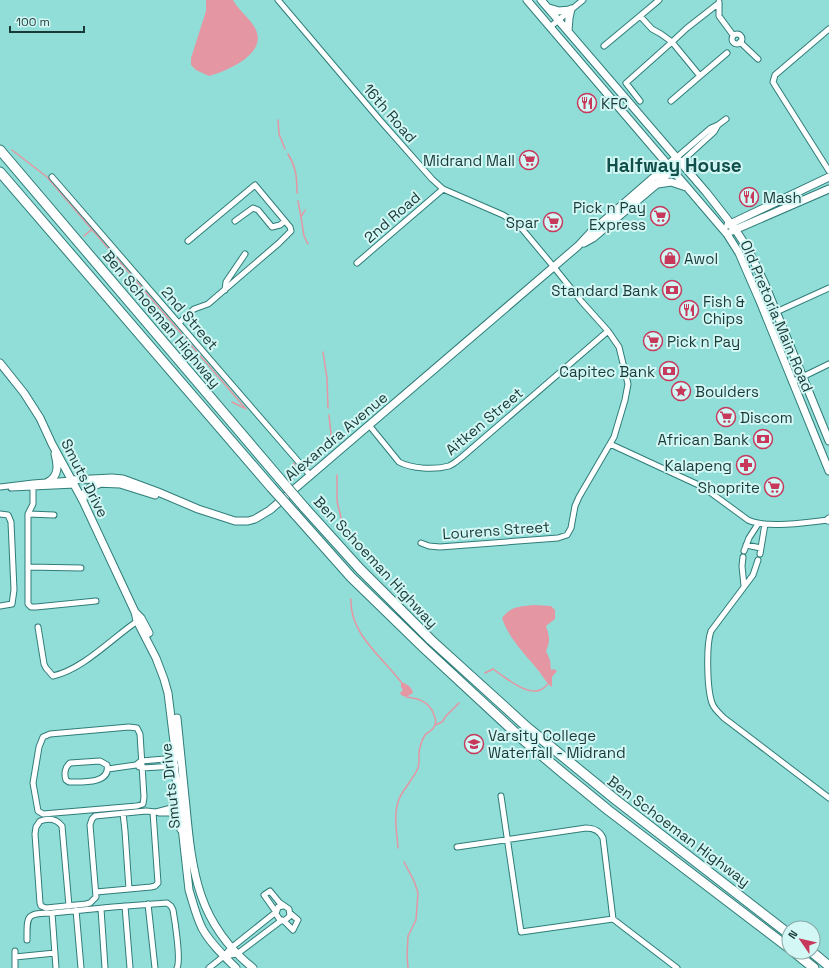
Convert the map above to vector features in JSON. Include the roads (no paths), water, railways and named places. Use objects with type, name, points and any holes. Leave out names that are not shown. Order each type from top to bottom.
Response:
[{"type":"highway","name":"Ben Schoeman Highway","points":[[0,150],[304,507],[360,569],[431,640],[528,728],[610,796],[781,928]]},
{"type":"highway","name":"Ben Schoeman Highway","points":[[0,172],[271,487],[362,588],[520,737],[608,810],[781,942]]},
{"type":"highway","points":[[821,959],[829,966]]},
{"type":"highway","points":[[804,960],[814,968]]},
{"type":"main road","name":"Old Pretoria Main Road","points":[[527,0],[688,188],[724,231],[739,253],[829,471]]},
{"type":"main road","name":"Old Pretoria Main Road","points":[[541,0],[733,226],[748,249],[777,311],[829,441]]},
{"type":"main road","points":[[548,8],[559,11],[570,10],[568,31]]},
{"type":"main road","name":"Alexandra Avenue","points":[[578,246],[593,238],[657,184],[678,161]]},
{"type":"main road","name":"Alexandra Avenue","points":[[74,482],[112,478],[123,479],[228,520],[248,521],[255,519],[270,510],[578,246],[590,233],[671,168]]},
{"type":"main road","points":[[724,231],[829,177]]},
{"type":"main road","points":[[657,184],[671,182],[688,188]]},
{"type":"main road","points":[[733,226],[829,189]]},
{"type":"main road","name":"Smuts Drive","points":[[0,363],[24,393],[40,418],[52,444],[74,482],[135,612],[167,673],[176,712],[178,791],[189,890],[203,929],[236,968]]},
{"type":"main road","points":[[48,482],[53,479],[57,469],[52,444]]},
{"type":"main road","points":[[74,482],[126,486],[184,504]]},
{"type":"main road","points":[[83,501],[85,492],[89,488],[99,483]]},
{"type":"main road","name":"Smuts Drive","points":[[178,762],[190,848],[199,890],[206,910],[215,927],[231,948],[253,968]]},
{"type":"street","name":"16th Road","points":[[278,0],[383,124],[432,179],[443,189],[503,215],[514,222],[523,230],[582,302],[608,331],[619,347],[628,388],[617,430],[610,444]]},
{"type":"street","points":[[550,27],[583,0]]},
{"type":"street","points":[[604,46],[659,0]]},
{"type":"street","points":[[719,1],[719,16],[734,35],[732,38],[733,42],[737,44],[740,42],[758,58]]},
{"type":"street","points":[[640,101],[626,83],[719,1]]},
{"type":"street","points":[[640,16],[652,29],[672,42],[700,76]]},
{"type":"street","points":[[829,29],[778,72],[774,78],[776,87],[829,171]]},
{"type":"street","points":[[671,101],[727,53]]},
{"type":"street","name":"Alexandra Avenue","points":[[678,161],[714,132],[726,119]]},
{"type":"street","name":"2nd Street","points":[[52,177],[310,475]]},
{"type":"street","points":[[179,323],[194,309],[208,304],[225,290],[290,233],[290,227],[255,185],[188,241]]},
{"type":"street","name":"2nd Road","points":[[357,263],[443,189]]},
{"type":"street","points":[[235,221],[253,208],[258,210],[272,227],[280,225],[284,221]]},
{"type":"street","points":[[225,290],[226,282],[245,254]]},
{"type":"street","points":[[769,323],[772,315],[777,311],[829,288]]},
{"type":"street","name":"Aitken Street","points":[[369,425],[400,462],[415,467],[437,468],[450,466],[608,331]]},
{"type":"street","points":[[792,382],[829,364]]},
{"type":"street","points":[[610,444],[703,487],[748,520],[758,524],[829,520]]},
{"type":"street","name":"Lourens Street","points":[[421,543],[429,546],[440,547],[565,537],[571,528],[575,506],[579,497],[610,444]]},
{"type":"street","points":[[33,485],[48,482],[74,482]]},
{"type":"street","points":[[0,487],[74,482]]},
{"type":"street","points":[[33,485],[33,504],[28,514],[28,603],[31,607],[96,601]]},
{"type":"street","points":[[0,514],[8,515],[12,522],[14,590],[12,604],[0,606]]},
{"type":"street","points":[[28,514],[54,515]]},
{"type":"street","points":[[758,524],[749,538],[745,548],[760,551],[765,524]]},
{"type":"street","points":[[743,557],[742,566],[744,586]]},
{"type":"street","points":[[758,560],[753,575],[711,632],[709,638],[709,680],[711,702],[714,708],[724,718],[829,798]]},
{"type":"street","points":[[28,567],[81,568]]},
{"type":"street","points":[[38,628],[44,664],[53,676],[67,672],[79,665],[139,620]]},
{"type":"street","points":[[134,727],[140,734],[142,768],[144,802],[141,805],[43,814],[38,811],[34,790],[34,774],[40,742],[45,735],[134,727]]},
{"type":"street","points":[[100,761],[106,764],[108,768],[107,775],[101,779],[69,782],[65,778],[66,768],[70,763],[100,761]]},
{"type":"street","points":[[108,768],[136,765],[141,761],[178,762]]},
{"type":"street","points":[[136,765],[142,768],[178,762]]},
{"type":"street","points":[[155,812],[175,807],[177,804],[178,791]]},
{"type":"street","points":[[501,796],[521,932],[613,919],[677,968]]},
{"type":"street","points":[[172,808],[172,814]]},
{"type":"street","points":[[69,906],[62,826],[53,820],[40,821],[36,827],[35,834],[40,903],[41,906],[46,908],[69,906],[90,903],[96,897],[90,823],[97,815],[146,811],[172,814],[176,818],[184,844]]},
{"type":"street","points":[[96,892],[151,887],[158,883],[155,812]]},
{"type":"street","points":[[122,813],[125,831],[129,889]]},
{"type":"street","points":[[457,847],[590,828],[598,832],[603,838],[613,919]]},
{"type":"street","points":[[270,891],[274,897],[283,906],[289,909],[291,914],[298,920],[293,930],[283,920],[276,916],[276,912],[264,895],[270,891]]},
{"type":"street","points":[[27,940],[27,922],[30,916],[37,913],[101,909],[165,902],[170,904],[172,908],[178,956],[178,965],[176,968]]},
{"type":"street","points":[[148,904],[154,968]]},
{"type":"street","points":[[125,906],[130,968]]},
{"type":"street","points":[[226,958],[231,948],[276,912],[278,908],[283,906]]},
{"type":"street","points":[[101,909],[105,968]]},
{"type":"street","points":[[76,910],[81,968]]},
{"type":"street","points":[[52,913],[56,968]]},
{"type":"street","points":[[209,968],[226,958],[237,954],[283,920],[288,918],[291,914]]},
{"type":"street","points":[[15,951],[15,968]]},
{"type":"street","points":[[16,957],[55,953]]},
{"type":"waterway","points":[[278,120],[279,134],[285,149]]},
{"type":"waterway","points":[[12,150],[47,177],[246,409]]},
{"type":"waterway","points":[[288,154],[296,172],[297,193]]},
{"type":"waterway","points":[[298,201],[301,217]]},
{"type":"waterway","points":[[305,210],[301,217],[304,236],[308,244]]},
{"type":"waterway","points":[[84,236],[92,229]]},
{"type":"waterway","points":[[323,352],[327,378],[328,408]]},
{"type":"waterway","points":[[232,402],[244,408]]},
{"type":"waterway","points":[[329,415],[332,444]]},
{"type":"waterway","points":[[294,463],[297,476]]},
{"type":"waterway","points":[[337,475],[337,501],[343,526],[356,542]]},
{"type":"waterway","points":[[351,599],[355,623],[361,634],[401,682]]},
{"type":"waterway","points":[[485,673],[493,669],[515,684],[529,690],[540,690],[548,684]]},
{"type":"waterway","points":[[398,848],[396,824],[397,805],[401,795],[418,768],[419,749],[423,739],[425,735],[433,728],[436,721],[430,707],[427,704],[415,698],[406,697]]},
{"type":"waterway","points":[[435,725],[442,722],[459,703]]},
{"type":"waterway","points":[[404,862],[414,881],[418,893],[416,920],[408,936],[408,968]]},
{"type":"place","name":"KFC","points":[[587,103]]},
{"type":"place","name":"Midrand Mall","points":[[529,160]]},
{"type":"place","name":"Mash","points":[[749,197]]},
{"type":"place","name":"Pick n Pay Express","points":[[660,216]]},
{"type":"place","name":"Spar","points":[[553,222]]},
{"type":"place","name":"Awol","points":[[670,258]]},
{"type":"place","name":"Standard Bank","points":[[672,290]]},
{"type":"place","name":"Fish & Chips","points":[[689,310]]},
{"type":"place","name":"Pick n Pay","points":[[653,341]]},
{"type":"place","name":"Capitec Bank","points":[[669,371]]},
{"type":"place","name":"Boulders","points":[[681,391]]},
{"type":"place","name":"Discom","points":[[726,417]]},
{"type":"place","name":"African Bank","points":[[763,439]]},
{"type":"place","name":"Kalapeng","points":[[746,465]]},
{"type":"place","name":"Shoprite","points":[[774,487]]},
{"type":"place","name":"Varsity College Waterfall - Midrand","points":[[474,744]]},
{"type":"district","name":"Halfway House","points":[[674,165]]}]
